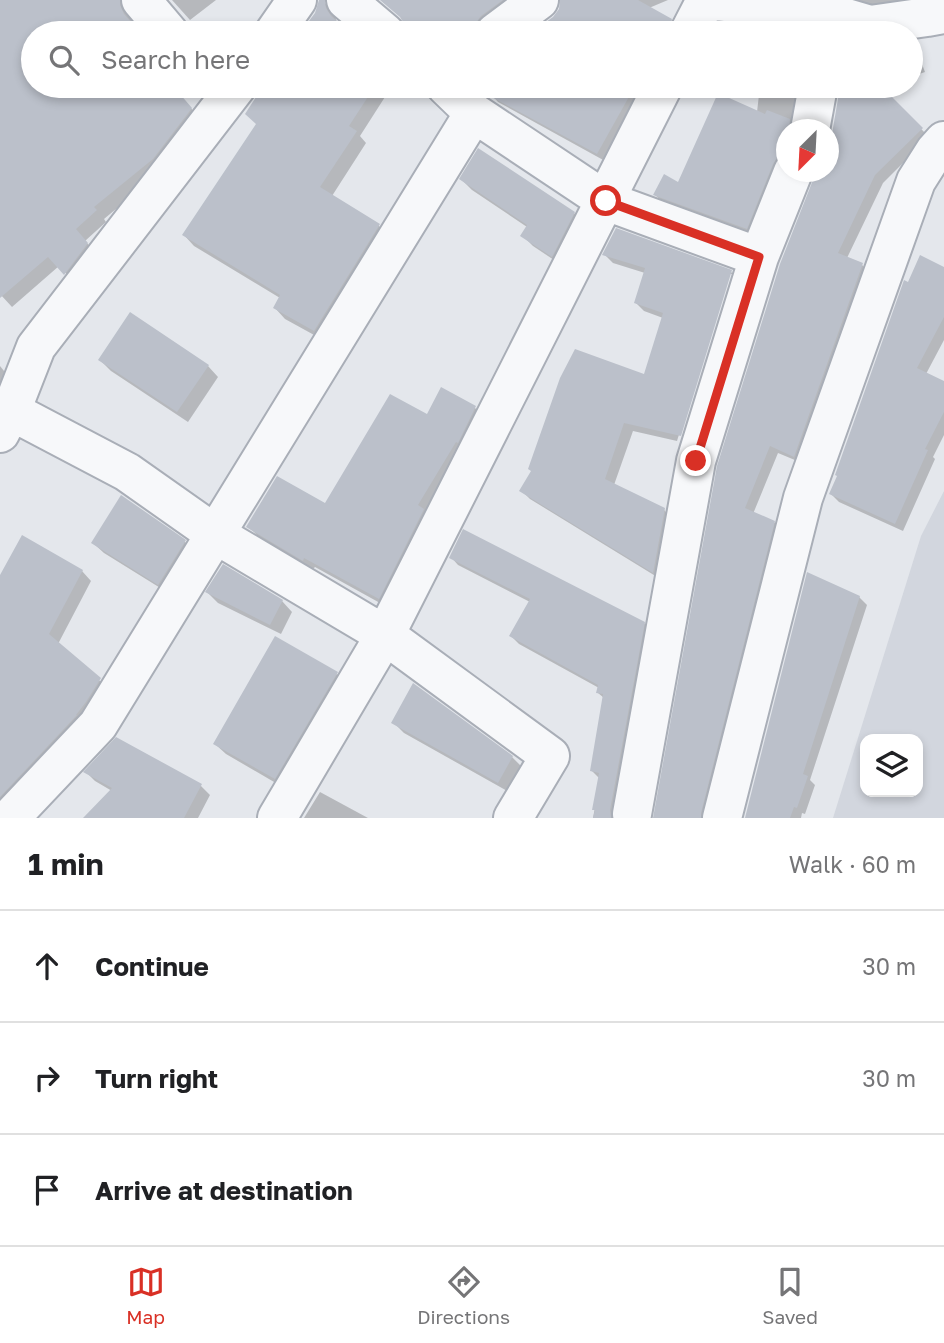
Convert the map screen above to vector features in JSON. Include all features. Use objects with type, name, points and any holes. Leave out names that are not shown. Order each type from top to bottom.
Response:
[{"type":"street","points":[[141,0],[159,21]]},
{"type":"street","points":[[282,21],[297,0]]},
{"type":"street","points":[[346,0],[371,21]]},
{"type":"street","points":[[511,21],[539,0]]},
{"type":"street","points":[[695,21],[706,0],[815,21]]},
{"type":"street","points":[[903,21],[944,14]]},
{"type":"street","points":[[221,98],[36,347],[4,408],[127,472],[215,534],[385,635],[550,756],[513,818]]},
{"type":"street","points":[[458,98],[474,113],[606,201],[759,257]]},
{"type":"street","points":[[277,818],[385,635],[657,98]]},
{"type":"street","points":[[812,119],[816,98]]},
{"type":"street","points":[[10,818],[98,725],[474,113]]},
{"type":"street","points":[[722,818],[803,498],[916,181],[944,141]]},
{"type":"street","points":[[632,814],[696,461],[759,257],[789,182]]},
{"type":"shaded area","points":[[944,491],[944,818],[833,818],[921,536]]},
{"type":"building","points":[[0,0],[120,0],[124,14],[130,21],[21,21],[21,98],[183,98],[192,108],[153,159],[94,207],[97,210],[76,229],[88,243],[64,275],[48,257],[0,298]]},
{"type":"building","points":[[319,0],[325,0],[326,8],[337,21],[309,21]]},
{"type":"building","points":[[380,0],[503,0],[477,21],[402,21]]},
{"type":"building","points":[[560,0],[638,0],[672,19],[548,21],[559,9]]},
{"type":"building","points":[[255,98],[367,98],[349,126],[357,131],[320,187],[380,224],[314,331],[273,308],[280,295],[182,235],[256,124],[245,114]]},
{"type":"building","points":[[494,98],[628,98],[597,154]]},
{"type":"building","points":[[716,98],[729,98],[765,114],[767,110],[790,119],[776,119],[776,160],[747,229],[653,195],[664,174],[678,182]]},
{"type":"building","points":[[838,98],[893,98],[923,128],[875,175],[838,253],[863,263],[794,457],[770,446],[745,508],[775,521],[701,818],[653,818],[717,466],[780,264],[812,182],[839,182],[839,119],[835,119]]},
{"type":"building","points":[[478,148],[575,212],[552,257],[520,236],[527,225],[459,179]]},
{"type":"building","points":[[616,228],[732,270],[681,436],[624,423],[605,479],[665,508],[653,573],[519,491],[531,471],[528,469],[560,378],[575,349],[644,374],[663,313],[634,303],[645,268],[602,255]]},
{"type":"building","points":[[920,255],[944,267],[944,317],[917,368],[944,381],[944,412],[925,449],[928,450],[895,524],[829,494],[904,280],[908,282]]},
{"type":"building","points":[[130,312],[209,365],[177,412],[98,360]]},
{"type":"building","points":[[441,387],[476,406],[458,443],[456,442],[418,505],[424,509],[379,599],[304,558],[303,561],[246,527],[277,476],[325,503],[390,394],[427,414]]},
{"type":"building","points":[[121,495],[186,540],[158,585],[91,543]]},
{"type":"building","points":[[463,529],[645,622],[610,810],[611,818],[593,818],[595,810],[592,810],[599,773],[590,771],[603,694],[596,693],[598,685],[509,636],[530,599],[449,558]]},
{"type":"building","points":[[22,535],[83,570],[49,634],[101,678],[77,715],[0,797],[0,575]]},
{"type":"building","points":[[223,564],[283,600],[270,625],[205,592]]},
{"type":"building","points":[[807,572],[860,596],[803,774],[808,776],[797,808],[794,807],[790,818],[745,818]]},
{"type":"building","points":[[275,636],[338,672],[275,779],[213,744]]},
{"type":"building","points":[[413,683],[513,756],[498,783],[391,723]]},
{"type":"building","points":[[116,737],[202,784],[184,818],[83,818],[112,788],[83,772]]},
{"type":"route","points":[[606,201],[759,257],[696,461]]}]
